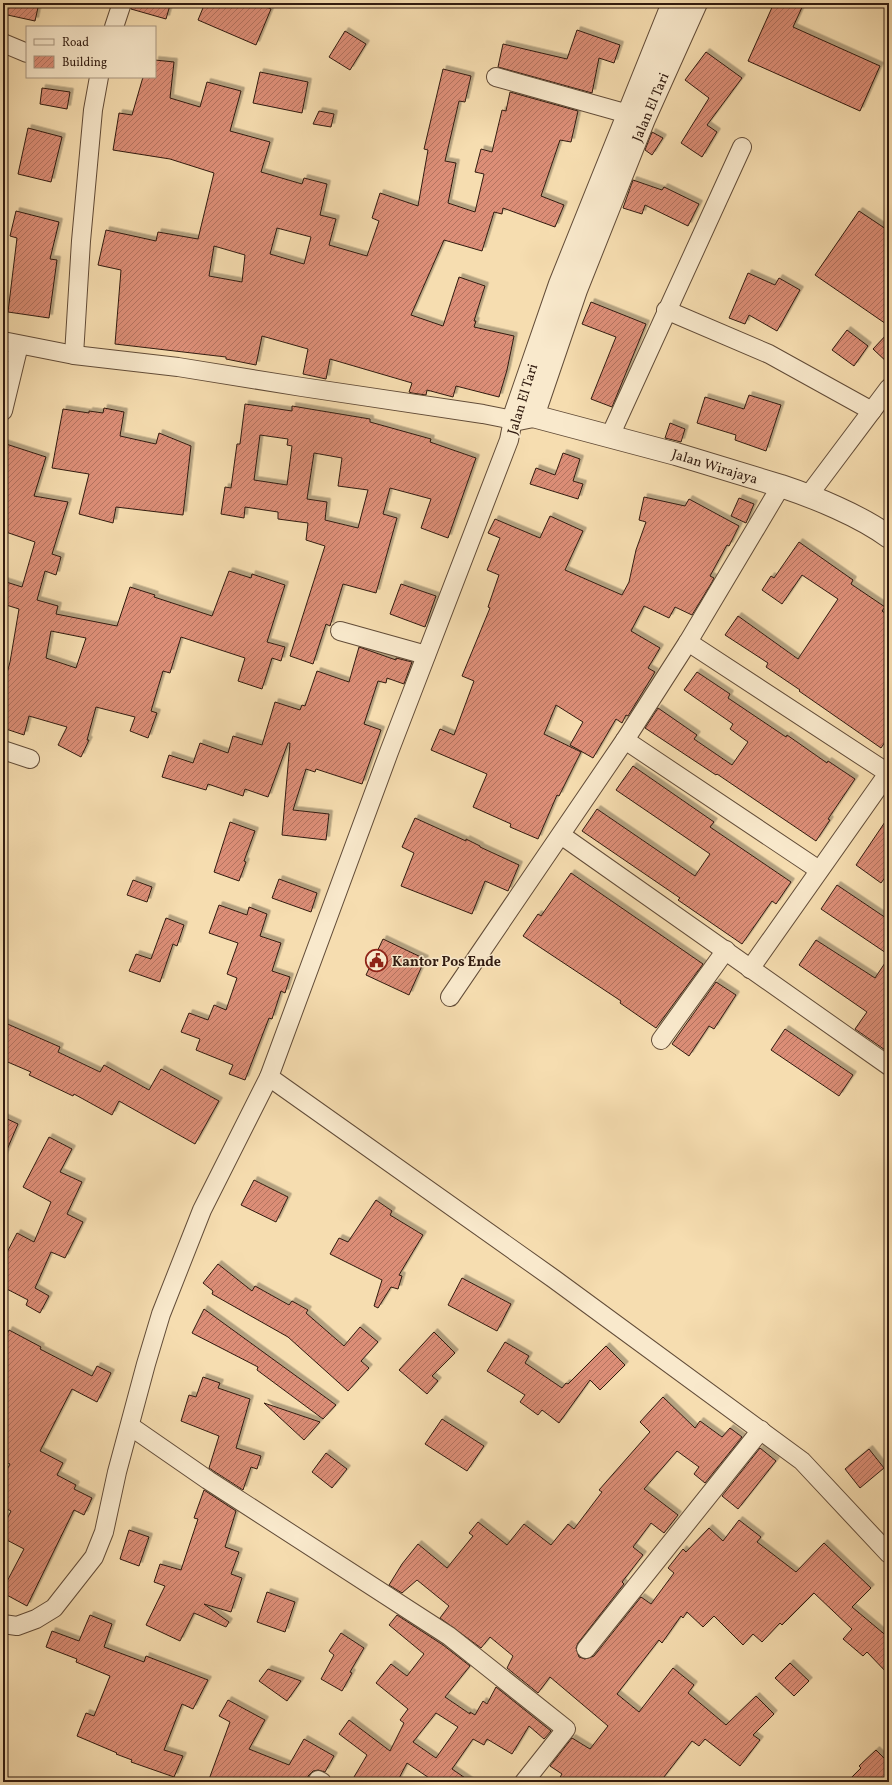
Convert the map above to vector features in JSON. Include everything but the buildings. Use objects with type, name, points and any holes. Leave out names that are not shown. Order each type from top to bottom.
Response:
[{"type":"street","points":[[114,26],[122,3]]},
{"type":"street","name":"Jalan El Tari","points":[[523,418],[560,284],[674,3]]},
{"type":"street","name":"Jalan El Tari","points":[[426,655],[509,440],[523,418],[644,119],[696,3]]},
{"type":"street","points":[[3,43],[26,52]]},
{"type":"street","points":[[496,77],[628,114]]},
{"type":"street","points":[[74,355],[93,79]]},
{"type":"street","points":[[610,436],[666,310],[742,147]]},
{"type":"street","points":[[666,310],[769,354],[872,412]]},
{"type":"street","points":[[3,411],[11,343],[74,355],[178,367],[483,414],[523,418]]},
{"type":"street","points":[[808,496],[889,388]]},
{"type":"street","name":"Jalan Wirajaya","points":[[523,418],[610,436],[781,486],[808,496],[875,526],[889,537]]},
{"type":"street","points":[[450,997],[625,740],[688,642],[781,486]]},
{"type":"street","points":[[3,1624],[17,1626],[36,1619],[54,1608],[94,1557],[104,1532],[117,1472],[146,1364],[162,1314],[202,1210],[269,1077],[426,655],[340,631]]},
{"type":"street","points":[[688,642],[889,773],[750,969]]},
{"type":"street","points":[[625,740],[819,870]]},
{"type":"street","points":[[3,750],[30,759]]},
{"type":"street","points":[[561,835],[889,1066]]},
{"type":"street","points":[[661,1040],[726,950]]},
{"type":"street","points":[[269,1077],[554,1279],[802,1461],[889,1554]]},
{"type":"street","points":[[130,1426],[215,1484],[449,1636],[566,1729],[524,1782]]},
{"type":"street","points":[[586,1649],[761,1430]]},
{"type":"place","name":"Kantor Pos Ende","points":[[376,961]]}]
